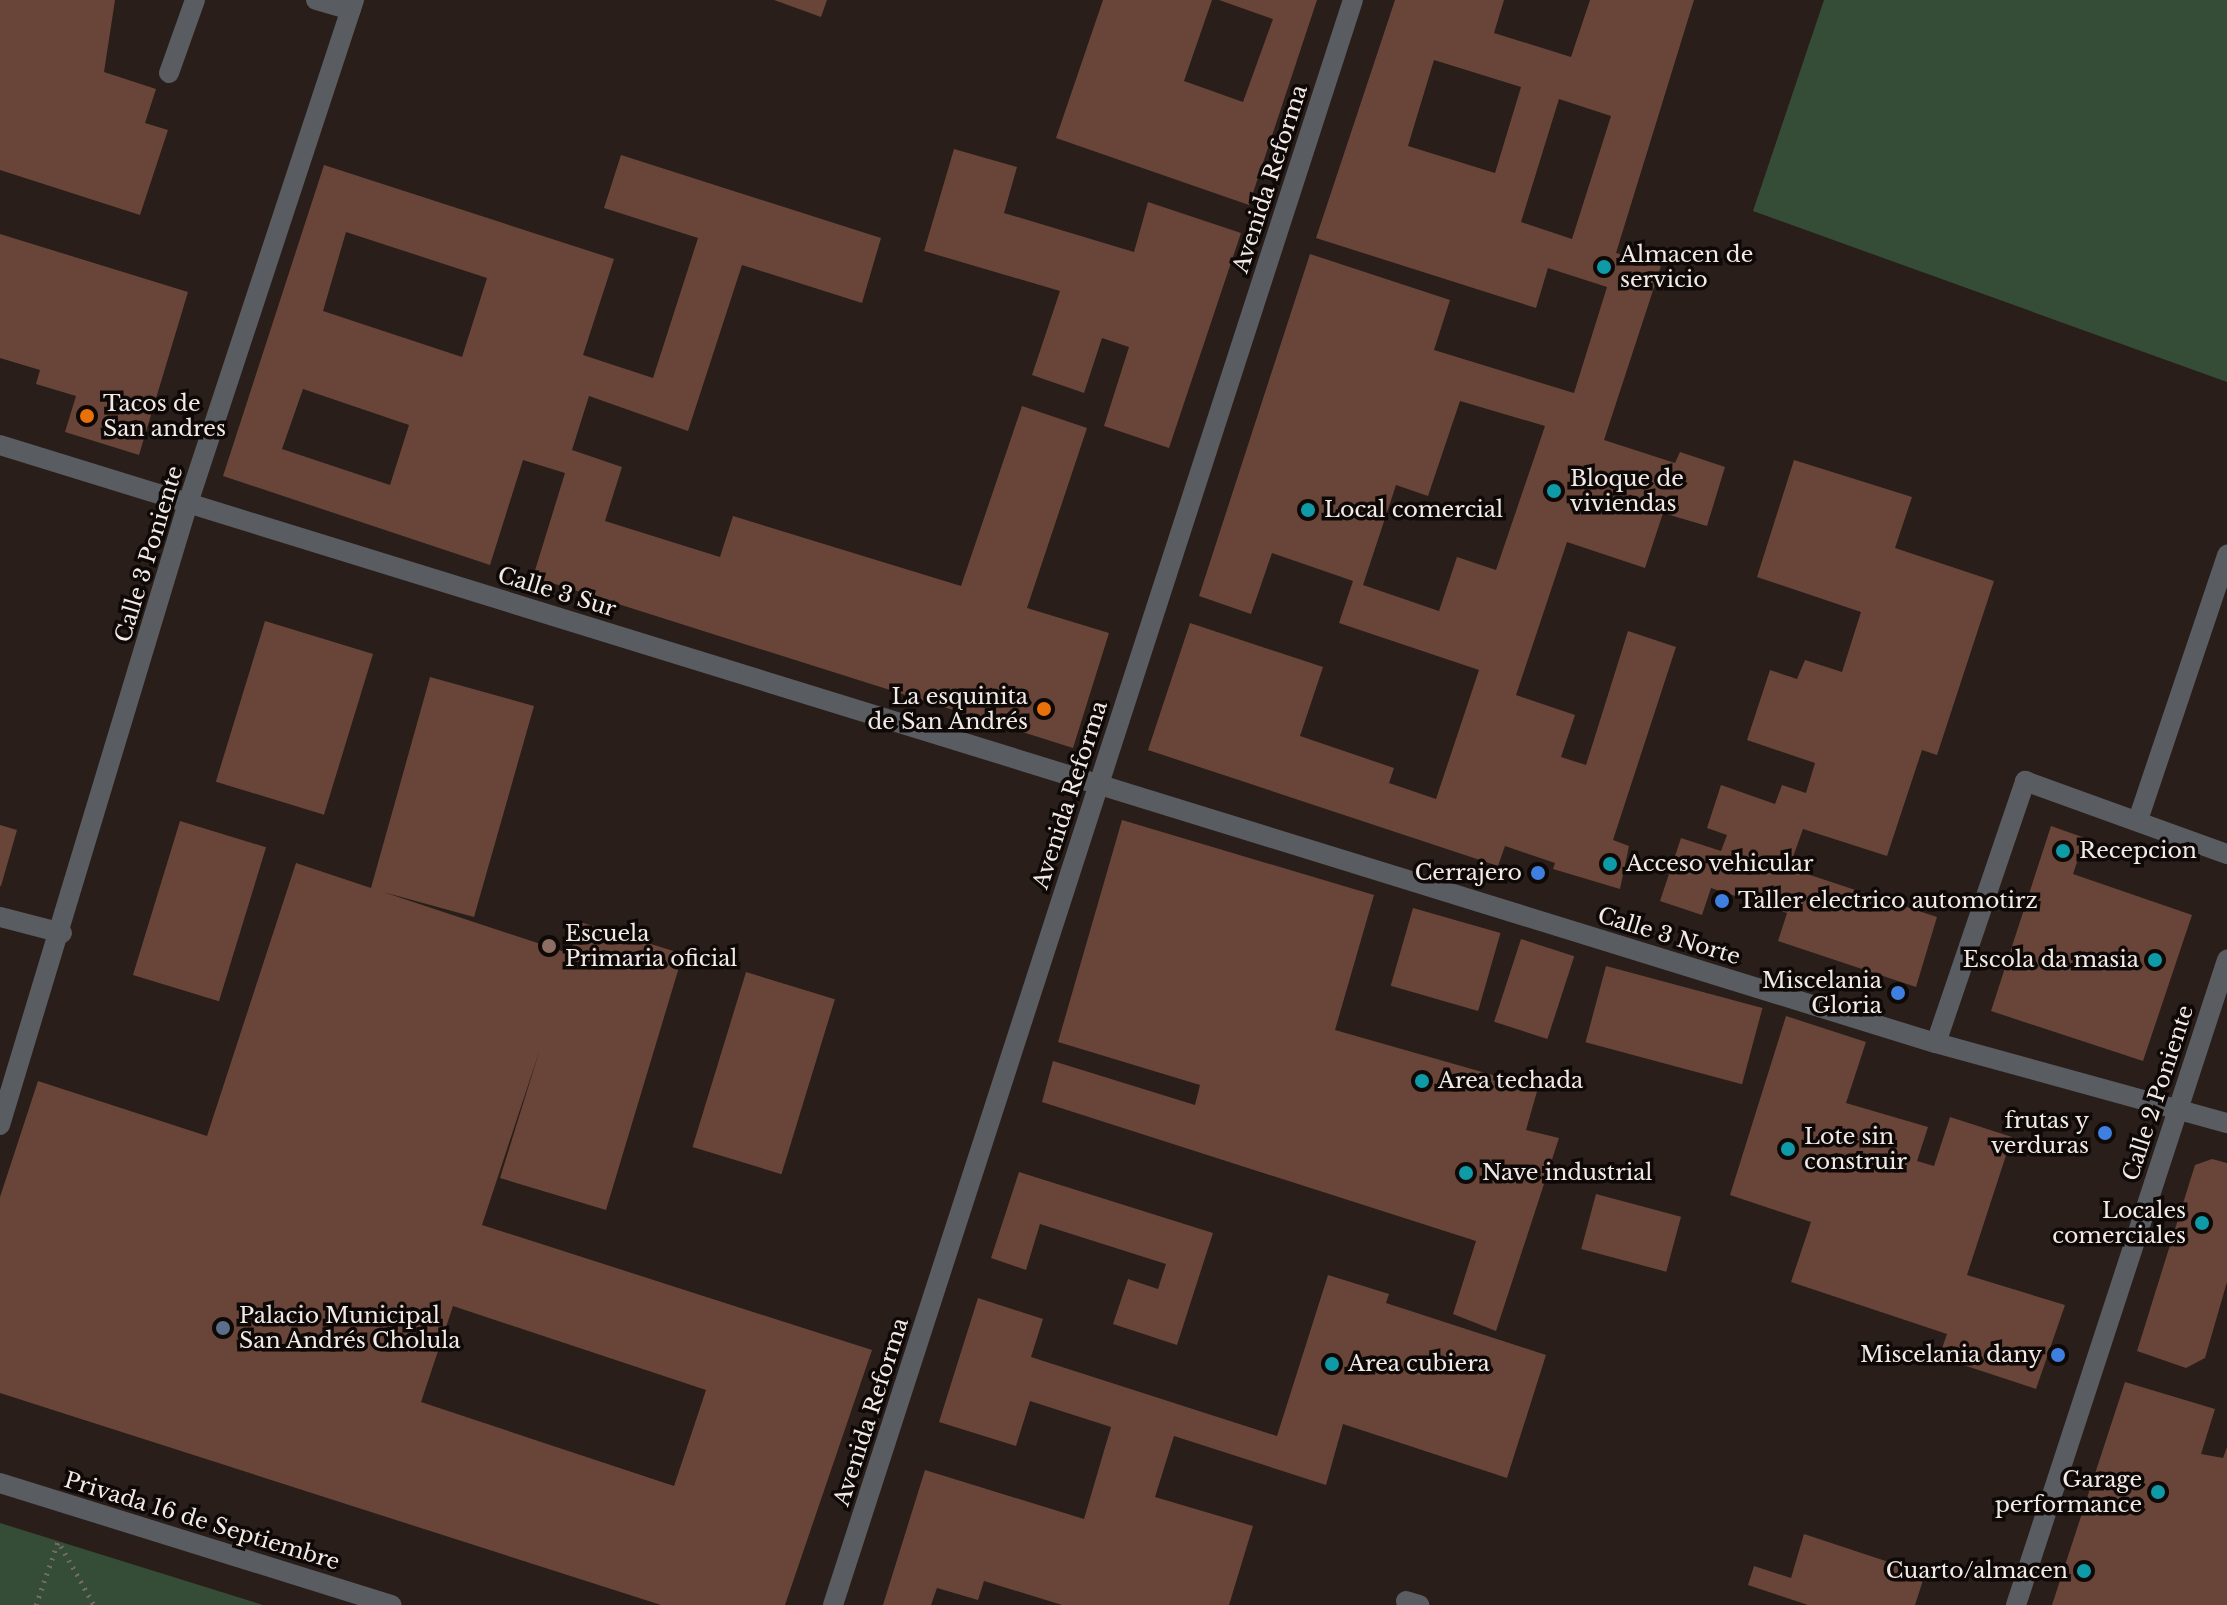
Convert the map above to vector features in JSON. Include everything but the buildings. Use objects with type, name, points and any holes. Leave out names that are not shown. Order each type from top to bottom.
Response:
[{"type":"street","points":[[169,73],[195,0]]},
{"type":"street","points":[[316,0],[353,5]]},
{"type":"street","name":"Avenida Reforma","points":[[833,1605],[1353,0]]},
{"type":"street","name":"Calle 3 Poniente","points":[[0,1125],[62,933],[188,503],[353,5]]},
{"type":"street","name":"Calle 3 Sur","points":[[0,445],[1098,786]]},
{"type":"street","points":[[2138,820],[2227,555]]},
{"type":"street","points":[[1936,1043],[2025,781],[2227,854]]},
{"type":"street","name":"Calle 3 Norte","points":[[1098,786],[1936,1043],[2227,1123]]},
{"type":"street","points":[[0,917],[62,933]]},
{"type":"street","name":"Calle 2 Poniente","points":[[2016,1605],[2227,960]]},
{"type":"street","name":"Privada 16 de Septiembre","points":[[0,1483],[391,1605]]},
{"type":"path","points":[[36,1605],[58,1541],[94,1605]]},
{"type":"green space","points":[[1824,0],[2227,0],[2227,382],[1753,211]]},
{"type":"green space","points":[[0,1523],[263,1605],[0,1605]]},
{"type":"place","name":"Almacen de servicio","points":[[1604,267]]},
{"type":"place","name":"Tacos de San andres","points":[[87,416]]},
{"type":"place","name":"Bloque de viviendas","points":[[1554,491]]},
{"type":"place","name":"Local comercial","points":[[1308,510]]},
{"type":"place","name":"La esquinita de San Andrés","points":[[1044,709]]},
{"type":"place","name":"Recepcion","points":[[2063,851]]},
{"type":"place","name":"Acceso vehicular","points":[[1610,864]]},
{"type":"place","name":"Cerrajero","points":[[1538,873]]},
{"type":"place","name":"Taller electrico automotirz","points":[[1722,901]]},
{"type":"place","name":"Escuela Primaria oficial","points":[[549,946]]},
{"type":"place","name":"Escola da masia","points":[[2155,960]]},
{"type":"place","name":"Miscelania Gloria","points":[[1898,993]]},
{"type":"place","name":"Area techada","points":[[1422,1081]]},
{"type":"place","name":"frutas y verduras","points":[[2105,1133]]},
{"type":"place","name":"Lote sin construir","points":[[1788,1149]]},
{"type":"place","name":"Nave industrial","points":[[1466,1173]]},
{"type":"place","name":"Locales comerciales","points":[[2202,1223]]},
{"type":"place","name":"Palacio Municipal San Andrés Cholula","points":[[223,1328]]},
{"type":"place","name":"Miscelania dany","points":[[2058,1355]]},
{"type":"place","name":"Area cubiera","points":[[1332,1364]]},
{"type":"place","name":"Garage performance","points":[[2158,1492]]},
{"type":"place","name":"Cuarto/almacen","points":[[2084,1571]]}]
